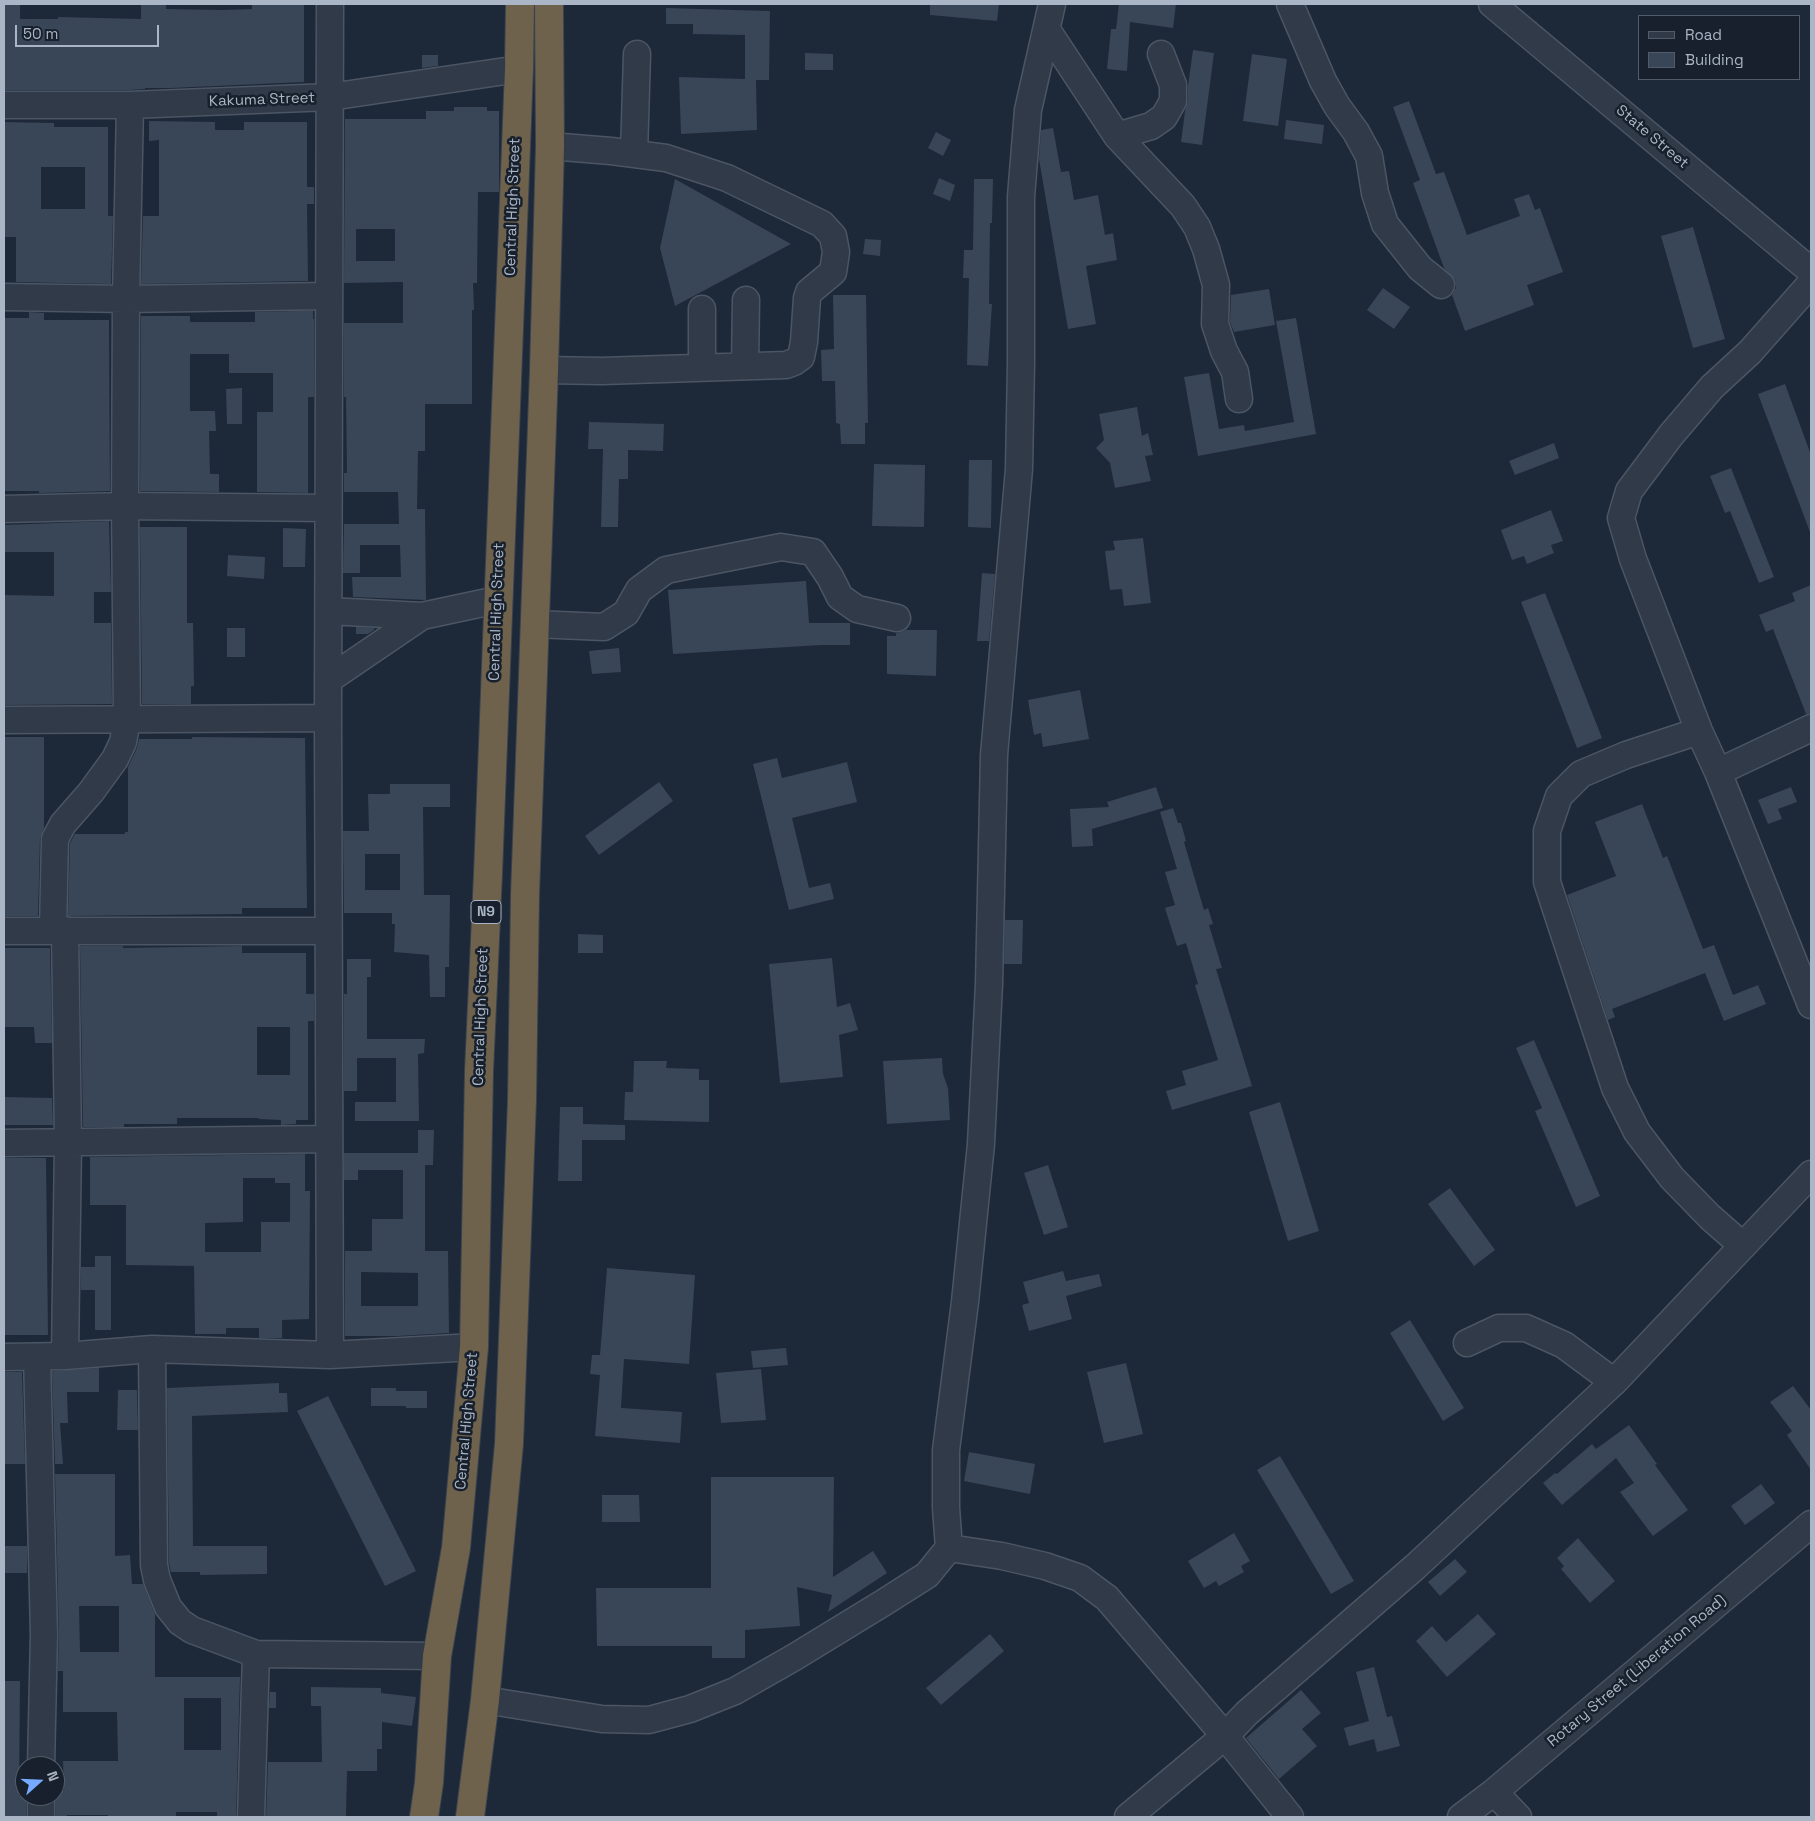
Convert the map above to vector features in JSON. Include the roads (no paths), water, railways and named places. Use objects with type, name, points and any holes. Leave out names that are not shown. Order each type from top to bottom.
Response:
[{"type":"highway","name":"Central High Street","points":[[424,1817],[429,1783],[437,1656],[456,1548],[474,1347],[479,1071],[520,4]]},
{"type":"highway","points":[[470,1817],[485,1700],[509,1444],[522,1100],[525,895],[544,370],[550,146],[549,4]]},
{"type":"highway","points":[[488,874],[525,895]]},
{"type":"street","points":[[330,4],[328,508],[330,1355]]},
{"type":"street","points":[[485,1700],[602,1719],[649,1720],[690,1709],[735,1691],[842,1628],[927,1574],[950,1548],[946,1508],[946,1450],[981,1144],[989,984],[994,755],[1019,469],[1022,197],[1028,110],[1052,4]]},
{"type":"street","points":[[1290,4],[1323,81],[1370,156],[1375,194],[1385,224],[1420,268],[1441,285]]},
{"type":"street","name":"State Street","points":[[1492,4],[1811,271]]},
{"type":"street","points":[[1046,30],[1117,136],[1183,206],[1197,227],[1206,249],[1216,285],[1215,324],[1224,351],[1236,372],[1240,399]]},
{"type":"street","points":[[634,154],[637,54]]},
{"type":"street","points":[[1117,136],[1151,126],[1164,116],[1173,101],[1173,85],[1161,54]]},
{"type":"street","name":"Kakuma Street","points":[[4,106],[130,105],[330,97],[519,69]]},
{"type":"street","points":[[65,1356],[68,1142],[55,840],[63,824],[92,792],[115,759],[123,742],[127,720],[126,299],[130,105]]},
{"type":"street","points":[[544,370],[602,371],[786,365],[794,362],[801,357],[809,292],[833,272],[836,252],[833,236],[822,224],[727,178],[666,158],[550,146]]},
{"type":"street","points":[[1811,283],[1750,352],[1712,387],[1671,435],[1629,491],[1621,518],[1633,559],[1699,731],[1718,772],[1811,1005]]},
{"type":"street","points":[[4,297],[126,299],[329,296]]},
{"type":"street","points":[[744,366],[746,300]]},
{"type":"street","points":[[702,309],[702,367]]},
{"type":"street","points":[[4,509],[125,506],[328,508]]},
{"type":"street","points":[[535,624],[604,626],[626,613],[640,590],[666,570],[781,548],[813,552],[830,577],[840,597],[857,610],[897,618]]},
{"type":"street","points":[[329,611],[422,616],[497,600]]},
{"type":"street","points":[[328,680],[422,616]]},
{"type":"street","points":[[4,720],[328,718]]},
{"type":"street","points":[[1718,772],[1811,728]]},
{"type":"street","points":[[1699,731],[1626,755],[1581,774],[1559,796],[1547,831],[1547,882],[1615,1088],[1637,1132],[1672,1178],[1710,1217],[1743,1246]]},
{"type":"street","points":[[4,931],[328,931]]},
{"type":"street","points":[[4,1143],[329,1139]]},
{"type":"street","points":[[1128,1817],[1225,1736],[1248,1712],[1415,1567],[1614,1382],[1811,1174]]},
{"type":"street","points":[[1467,1343],[1500,1328],[1526,1328],[1564,1345],[1614,1382]]},
{"type":"street","points":[[4,1357],[65,1356],[152,1349],[330,1355],[474,1347]]},
{"type":"street","points":[[152,1349],[153,1558],[157,1580],[168,1607],[180,1622],[192,1630],[256,1654],[437,1656]]},
{"type":"street","points":[[37,1356],[44,1634],[41,1756]]},
{"type":"street","name":"Rotary Street (Liberation Road)","points":[[1461,1817],[1494,1792],[1811,1524]]},
{"type":"street","points":[[950,1548],[1002,1556],[1045,1566],[1080,1578],[1107,1598],[1225,1736],[1290,1817]]},
{"type":"street","points":[[251,1817],[256,1654]]},
{"type":"street","points":[[1494,1792],[1518,1817]]}]
